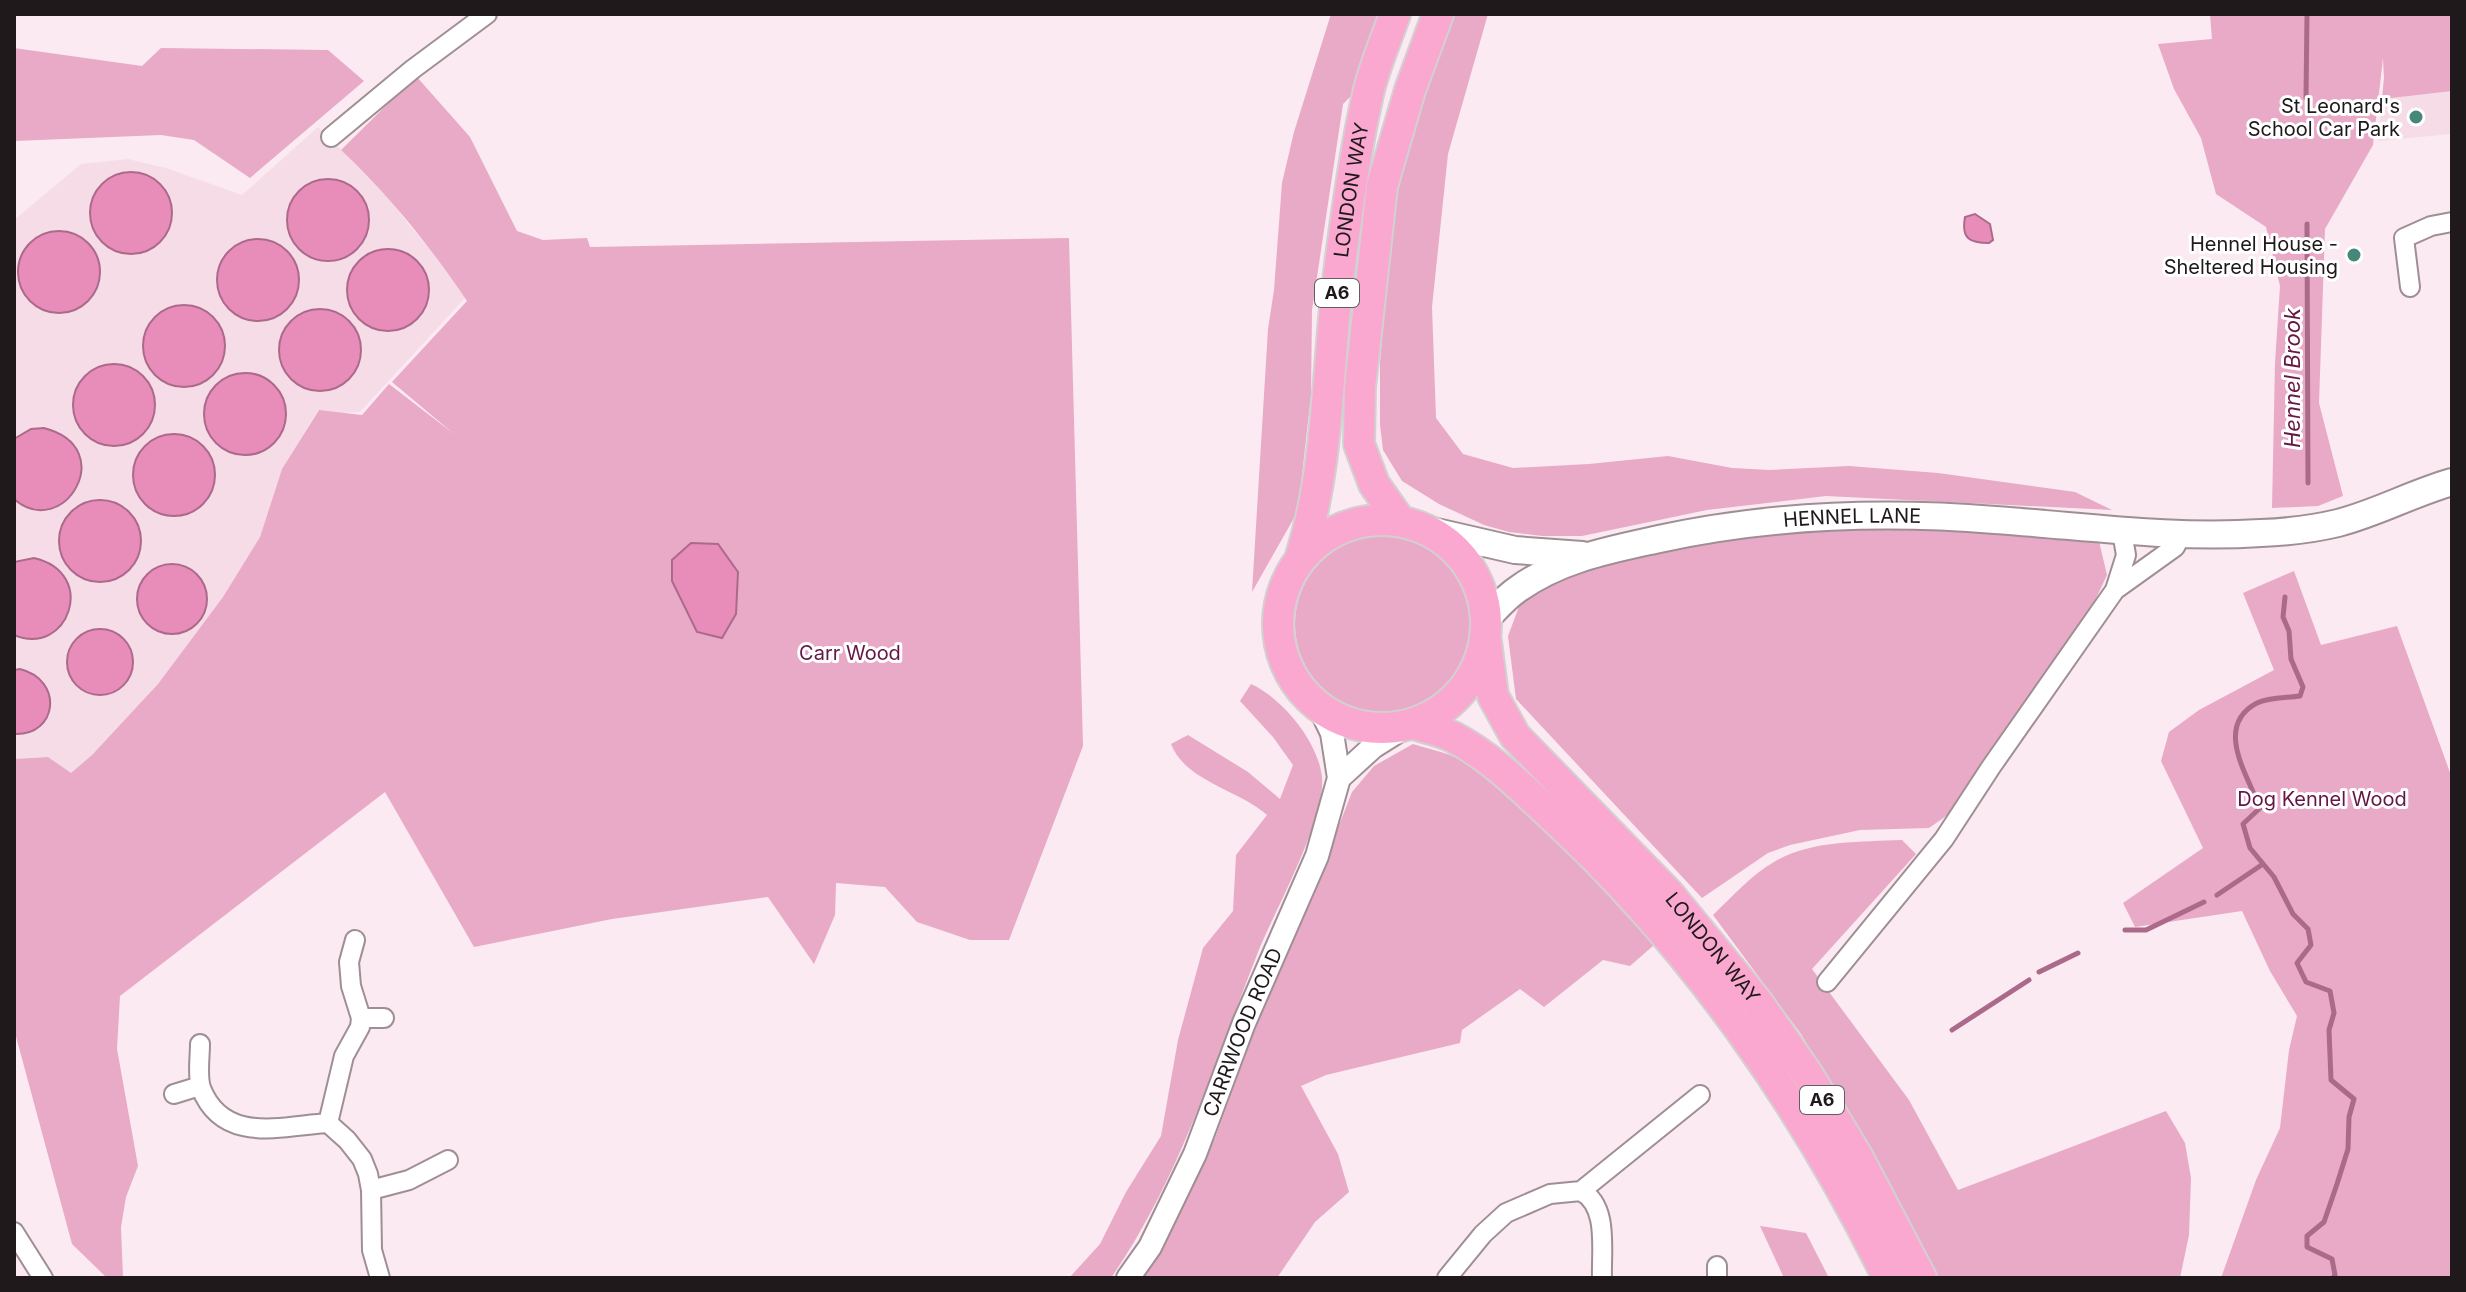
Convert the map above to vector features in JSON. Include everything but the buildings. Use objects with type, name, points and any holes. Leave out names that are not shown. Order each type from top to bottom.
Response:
[{"type":"highway","name":"LONDON WAY","points":[[1301,558],[1314,516],[1320,476],[1337,296],[1352,184],[1369,92],[1395,14]]},
{"type":"highway","name":"LONDON WAY","points":[[1414,525],[1374,484],[1359,444],[1360,387],[1382,186],[1410,90],[1438,14]]},
{"type":"highway","name":"A6","points":[[1372,520],[1414,525],[1451,545],[1470,566],[1482,591],[1486,630],[1463,691],[1440,711],[1410,724],[1377,728],[1347,722],[1320,708],[1300,688],[1285,664],[1278,637],[1278,609],[1286,582],[1301,558],[1321,539],[1345,526],[1372,520]]},
{"type":"highway","name":"LONDON WAY","points":[[1486,630],[1493,696],[1515,736],[1668,893],[1758,1003],[1808,1075],[1857,1156],[1921,1278]]},
{"type":"highway","name":"LONDON WAY","points":[[1410,724],[1456,739],[1522,788],[1621,884],[1735,1024],[1791,1104],[1826,1161],[1888,1278]]},
{"type":"main road","name":"HENNEL LANE","points":[[1486,630],[1516,590],[1548,571],[1585,555],[1682,534],[1799,518],[1905,515],[2181,536],[2260,533],[2341,522],[2452,482]]},
{"type":"main road","name":"HENNEL LANE","points":[[1414,525],[1515,550],[1585,555]]},
{"type":"street","points":[[331,137],[413,69],[487,14]]},
{"type":"street","points":[[2410,287],[2404,238],[2431,226],[2452,222]]},
{"type":"street","points":[[1827,982],[1944,839],[2115,590],[2126,555],[2122,532]]},
{"type":"street","points":[[2115,590],[2175,547],[2181,536]]},
{"type":"street","name":"CARRWOOD ROAD","points":[[1128,1278],[1150,1247],[1195,1154],[1244,1023],[1317,856],[1339,778],[1332,733],[1320,708]]},
{"type":"street","points":[[1339,778],[1373,747],[1410,724]]},
{"type":"street","points":[[328,1123],[344,1056],[360,1027],[361,1018],[351,986],[349,962],[355,940]]},
{"type":"street","points":[[361,1018],[384,1018]]},
{"type":"street","points":[[200,1044],[200,1086],[227,1121],[249,1129],[328,1123],[362,1159],[371,1190],[372,1250],[380,1278]]},
{"type":"street","points":[[174,1094],[200,1086]]},
{"type":"street","points":[[1447,1278],[1483,1234],[1506,1213],[1550,1194],[1581,1191],[1700,1095]]},
{"type":"street","points":[[371,1190],[409,1180],[448,1160]]},
{"type":"street","points":[[1581,1191],[1597,1204],[1602,1278]]},
{"type":"street","points":[[14,1232],[43,1278]]},
{"type":"shaded area","points":[[2382,14],[2452,14],[2452,134],[2378,141],[2384,78]]},
{"type":"shaded area","points":[[318,127],[385,192],[441,262],[465,298],[360,412],[318,410],[282,469],[260,537],[223,597],[158,684],[92,755],[70,774],[48,757],[14,759],[14,220],[81,164],[128,159],[166,168],[242,195]]},
{"type":"shaded area","points":[[131,172],[147,176],[160,184],[168,197],[172,213],[168,229],[160,242],[147,250],[131,254],[115,250],[102,242],[94,229],[90,213],[94,197],[102,184],[115,176]]},
{"type":"shaded area","points":[[328,179],[344,183],[357,191],[365,204],[369,220],[365,236],[357,249],[344,257],[328,261],[312,257],[299,249],[291,236],[287,220],[291,204],[299,191],[312,183]]},
{"type":"shaded area","points":[[1975,214],[1990,224],[1993,240],[1989,243],[1972,241],[1966,235],[1965,217]]},
{"type":"shaded area","points":[[59,231],[75,235],[88,243],[96,256],[100,272],[96,288],[88,301],[75,309],[59,313],[43,309],[30,301],[22,288],[18,272],[22,256],[30,243],[43,235]]},
{"type":"shaded area","points":[[258,239],[274,243],[287,251],[295,264],[299,280],[295,296],[287,309],[274,317],[258,321],[242,317],[229,309],[221,296],[217,280],[221,264],[229,251],[242,243]]},
{"type":"shaded area","points":[[388,249],[404,253],[417,261],[425,274],[429,290],[425,306],[417,319],[404,327],[388,331],[372,327],[359,319],[351,306],[347,290],[351,274],[359,261],[372,253]]},
{"type":"shaded area","points":[[184,305],[200,309],[213,317],[221,330],[225,346],[221,362],[213,375],[200,383],[184,387],[168,383],[155,375],[147,362],[143,346],[147,330],[155,317],[168,309]]},
{"type":"shaded area","points":[[320,309],[336,313],[349,321],[357,334],[361,350],[357,366],[349,379],[336,387],[320,391],[304,387],[291,379],[283,366],[279,350],[283,334],[291,321],[304,313]]},
{"type":"shaded area","points":[[114,364],[130,368],[143,376],[151,389],[155,405],[151,421],[143,434],[130,442],[114,446],[98,442],[85,434],[77,421],[73,405],[77,389],[85,376],[98,368]]},
{"type":"shaded area","points":[[245,373],[261,377],[274,385],[282,398],[286,414],[282,430],[274,443],[261,451],[245,455],[229,451],[216,443],[208,430],[204,414],[208,398],[216,385],[229,377]]},
{"type":"shaded area","points":[[44,428],[67,439],[79,454],[81,471],[76,487],[65,501],[50,509],[33,509],[14,499],[14,439],[31,429]]},
{"type":"shaded area","points":[[174,434],[190,438],[203,446],[211,459],[215,475],[211,491],[203,504],[190,512],[174,516],[158,512],[145,504],[137,491],[133,475],[137,459],[145,446],[158,438]]},
{"type":"shaded area","points":[[100,500],[116,504],[129,512],[137,525],[141,541],[137,557],[129,570],[116,578],[100,582],[84,578],[71,570],[63,557],[59,541],[63,525],[71,512],[84,504]]},
{"type":"shaded area","points":[[691,543],[718,544],[738,572],[736,614],[722,638],[697,632],[672,581],[672,560]]},
{"type":"shaded area","points":[[34,558],[54,567],[66,580],[70,595],[69,611],[61,625],[49,635],[33,639],[14,635],[14,562]]},
{"type":"shaded area","points":[[172,564],[191,570],[201,580],[207,599],[201,618],[191,628],[172,634],[153,628],[143,618],[137,599],[143,580],[153,570]]},
{"type":"shaded area","points":[[100,629],[113,631],[123,639],[131,649],[131,675],[123,685],[113,693],[100,695],[87,693],[77,685],[69,675],[67,662],[69,649],[77,639],[87,631]]},
{"type":"shaded area","points":[[20,669],[44,684],[50,706],[40,726],[29,732],[14,734],[14,670]]},
{"type":"green space","points":[[1331,14],[1379,14],[1353,94],[1343,104],[1312,310],[1311,395],[1298,511],[1252,592],[1268,329],[1282,183],[1294,132]]},
{"type":"green space","points":[[1450,14],[1488,14],[1448,154],[1432,307],[1436,418],[1463,454],[1513,468],[1668,456],[1732,468],[1770,470],[1849,466],[1938,473],[2075,492],[2112,510],[1826,496],[1707,510],[1582,536],[1542,536],[1484,525],[1439,504],[1402,481],[1383,450],[1380,425],[1380,363],[1392,216],[1411,137]]},
{"type":"green space","points":[[2210,14],[2452,14],[2452,91],[2382,99],[2383,58],[2373,145],[2325,229],[2319,403],[2343,496],[2318,506],[2272,508],[2280,286],[2266,227],[2216,194],[2201,138],[2174,89],[2158,44],[2212,39]]},
{"type":"green space","points":[[14,48],[142,66],[161,48],[328,50],[364,81],[250,178],[194,140],[161,135],[14,141]]},
{"type":"green space","name":"Carr Wood","points":[[416,76],[470,137],[517,231],[543,240],[587,238],[590,247],[1069,238],[1083,746],[1009,940],[970,940],[917,922],[885,887],[836,883],[835,915],[814,964],[768,897],[612,919],[474,947],[385,792],[120,996],[117,1049],[138,1166],[126,1197],[121,1227],[123,1278],[107,1278],[72,1244],[14,1029],[14,759],[48,757],[71,773],[92,755],[158,684],[223,597],[260,537],[282,469],[319,410],[362,415],[389,384],[454,434],[392,382],[467,301],[408,222],[341,150]]},
{"type":"green space","points":[[1923,522],[2098,537],[2107,575],[2092,607],[1949,814],[1929,828],[1860,830],[1790,845],[1768,853],[1702,898],[1516,699],[1508,636],[1523,596],[1578,567],[1675,542]]},
{"type":"green space","points":[[1383,536],[1417,543],[1445,562],[1464,590],[1471,624],[1464,658],[1445,686],[1417,705],[1383,712],[1349,705],[1321,686],[1302,658],[1295,624],[1302,590],[1321,562],[1349,543]]},
{"type":"green space","name":"Dog Kennel Wood","points":[[2294,571],[2321,645],[2397,626],[2452,778],[2452,1278],[2221,1278],[2256,1180],[2280,1128],[2289,1050],[2297,1016],[2270,971],[2242,911],[2135,927],[2123,903],[2203,848],[2161,761],[2169,732],[2199,710],[2274,670],[2243,593]]},
{"type":"green space","points":[[1251,684],[1286,710],[1314,749],[1322,777],[1321,794],[1309,838],[1260,947],[1177,1159],[1136,1239],[1111,1278],[1069,1278],[1100,1244],[1126,1192],[1161,1136],[1178,1040],[1203,948],[1233,911],[1236,855],[1267,815],[1200,776],[1178,757],[1171,744],[1188,735],[1248,772],[1280,799],[1293,765],[1273,737],[1240,701]]},
{"type":"green space","points":[[1413,744],[1460,760],[1512,798],[1562,846],[1654,945],[1630,966],[1603,960],[1544,1007],[1520,989],[1462,1030],[1460,1043],[1326,1075],[1301,1086],[1338,1154],[1349,1192],[1315,1222],[1277,1278],[1139,1278],[1171,1228],[1215,1138],[1283,953],[1311,897],[1352,792],[1374,766]]},
{"type":"green space","points":[[1902,840],[1916,854],[1812,969],[1909,1100],[1958,1190],[2166,1111],[2185,1143],[2191,1178],[2189,1235],[2180,1278],[1938,1278],[1895,1193],[1801,1034],[1713,915],[1757,873],[1788,855],[1820,846]]},
{"type":"green space","points":[[1760,1226],[1806,1233],[1829,1278],[1784,1278]]},
{"type":"waterway","name":"Hennel Brook","points":[[2306,98],[2307,14]]},
{"type":"waterway","name":"Hennel Brook","points":[[2307,224],[2308,483]]},
{"type":"waterway","name":"Hennel Brook","points":[[2285,597],[2283,617],[2289,631],[2291,659],[2303,687],[2300,696],[2257,703],[2244,713],[2237,725],[2235,738],[2242,767],[2260,808],[2243,824],[2250,848],[2274,877],[2293,914],[2308,929],[2311,945],[2297,963],[2306,982],[2330,991],[2334,1013],[2329,1030],[2331,1080],[2354,1099],[2349,1117],[2348,1149],[2324,1222],[2307,1236],[2307,1247],[2332,1259],[2333,1278]]},
{"type":"waterway","points":[[2217,895],[2263,864]]},
{"type":"waterway","points":[[2125,930],[2146,930],[2204,902]]},
{"type":"waterway","points":[[2039,972],[2078,953]]},
{"type":"waterway","points":[[1952,1030],[2029,980]]},
{"type":"place","name":"St Leonard's School Car Park","points":[[2416,117]]},
{"type":"place","name":"Hennel House - Sheltered Housing","points":[[2354,255]]}]
